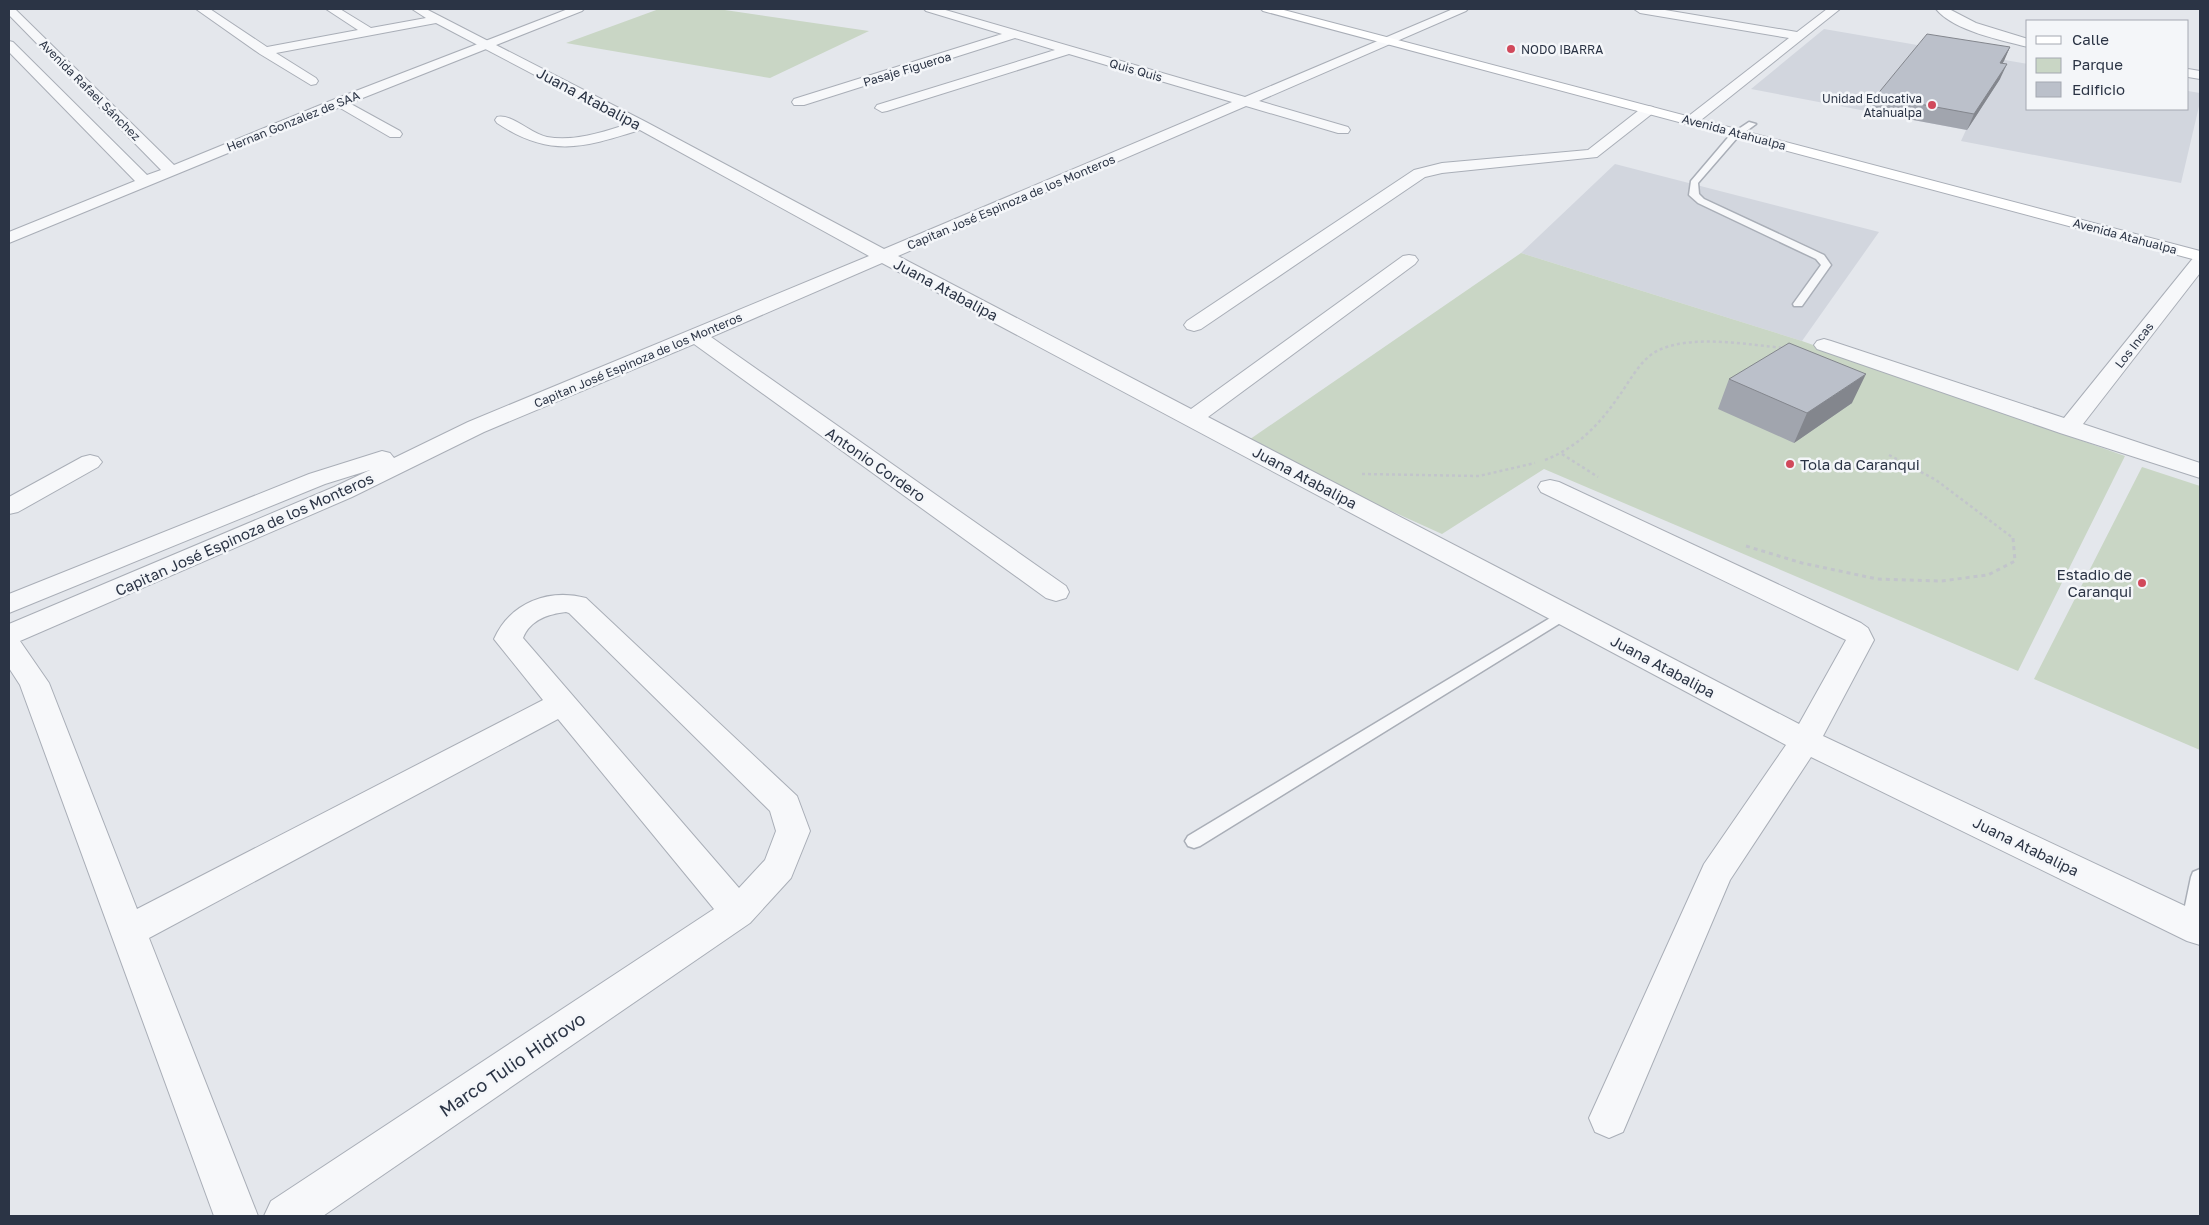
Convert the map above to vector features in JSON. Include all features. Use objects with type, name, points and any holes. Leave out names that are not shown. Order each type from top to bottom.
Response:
[{"type":"main road","name":"Avenida Atahualpa","points":[[1267,9],[2200,256]]},
{"type":"main road","name":"Avenida Atahualpa","points":[[1311,9],[1867,153]]},
{"type":"street","name":"Avenida Rafael Sánchez","points":[[9,9],[171,171]]},
{"type":"street","points":[[202,9],[311,81]]},
{"type":"street","points":[[332,9],[370,32]]},
{"type":"street","name":"Hernan Gonzalez de SAA","points":[[9,238],[340,102],[578,9]]},
{"type":"street","name":"Quis Quis","points":[[930,9],[1342,130]]},
{"type":"street","name":"Capitan José Espinoza de los Monteros","points":[[9,635],[343,492],[476,427],[696,336],[1462,9]]},
{"type":"street","points":[[1640,9],[1800,36]]},
{"type":"street","points":[[1691,121],[1834,9]]},
{"type":"street","points":[[1942,9],[1953,18],[1984,30],[2026,42]]},
{"type":"street","points":[[265,51],[370,32],[428,14]]},
{"type":"street","name":"Juana Atabalipa","points":[[428,14],[641,125],[883,256],[1805,741],[2196,928]]},
{"type":"street","points":[[1798,20],[1816,23]]},
{"type":"street","name":"Pasaje Figueroa","points":[[799,102],[1014,34]]},
{"type":"street","name":"Avenida Rafael Sánchez","points":[[9,46],[146,182]]},
{"type":"street","points":[[882,108],[1067,50]]},
{"type":"street","points":[[340,102],[395,134]]},
{"type":"street","points":[[1194,325],[1420,173],[1442,168],[1592,154],[1648,110]]},
{"type":"street","points":[[502,120],[537,140],[556,144],[585,140],[641,125]]},
{"type":"street","points":[[1194,418],[1409,260]]},
{"type":"street","name":"Los Incas","points":[[2068,428],[2200,262]]},
{"type":"street","name":"Antonio Cordero","points":[[696,336],[1056,592]]},
{"type":"street","points":[[1824,345],[2200,471]]},
{"type":"street","name":"Capitan José Espinoza de los Monteros","points":[[9,604],[317,479],[476,427]]},
{"type":"street","points":[[9,507],[90,462]]},
{"type":"street","points":[[1543,470],[1851,630],[1858,635],[1860,640],[1805,741],[1716,874],[1609,1118]]},
{"type":"street","name":"Marco Tulio Hidrovo","points":[[286,1216],[738,912],[779,868],[793,830],[785,805],[576,604],[563,602],[542,607],[525,616],[511,628],[508,639],[563,703]]},
{"type":"street","points":[[9,647],[34,683],[236,1216]]},
{"type":"street","points":[[128,931],[563,703],[738,912]]},
{"type":"lane","points":[[1752,124],[1738,133],[1694,183],[1694,195],[1820,257],[1826,264],[1798,304]]},
{"type":"lane","points":[[1194,841],[1565,614]]},
{"type":"lane","points":[[2196,928],[2200,877]]},
{"type":"path","points":[[1354,474],[1479,476],[1543,470],[1591,433],[1640,367],[1658,350],[1689,343],[1786,348]]},
{"type":"path","points":[[1562,454],[1606,481]]},
{"type":"path","points":[[1738,543],[1802,563],[1877,579],[1941,581],[1988,575],[2015,561],[2012,538],[1936,480],[1889,455]]},
{"type":"shaded area","name":"Unidad Educativa Atahualpa","points":[[1824,29],[2026,64],[2026,110],[2189,110],[2189,91],[2200,93],[2200,102],[2181,183],[1961,141],[1966,130],[1751,89]]},
{"type":"shaded area","points":[[1615,164],[1879,232],[1802,341],[1521,253]]},
{"type":"green space","points":[[659,9],[718,9],[869,31],[770,78],[566,43]]},
{"type":"green space","points":[[1521,253],[1802,341],[2125,456],[2018,671],[1544,469],[1442,534],[1243,444]]},
{"type":"green space","name":"Estadio de Caranqui","points":[[2142,467],[2200,486],[2200,750],[2034,679]]},
{"type":"building","points":[[1927,34],[2010,47],[2000,63],[2007,64],[1974,114],[1876,96]]},
{"type":"building","points":[[1789,343],[1866,374],[1807,413],[1729,379]]},
{"type":"place","name":"NODO IBARRA","points":[[1511,49]]},
{"type":"place","name":"Unidad Educativa Atahualpa","points":[[1932,105]]},
{"type":"place","name":"Tola da Caranqui","points":[[1790,464]]},
{"type":"place","name":"Estadio de Caranqui","points":[[2142,583]]}]
